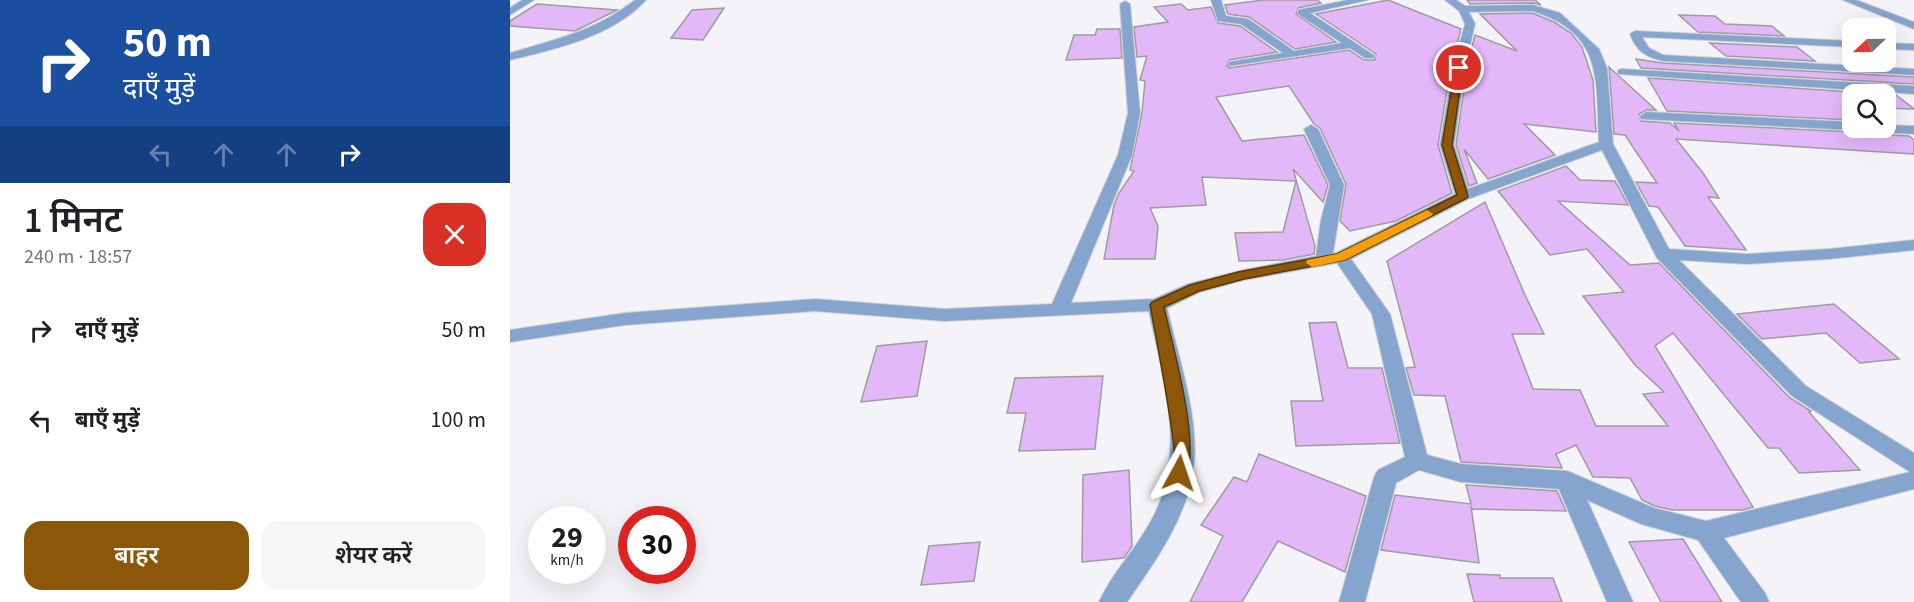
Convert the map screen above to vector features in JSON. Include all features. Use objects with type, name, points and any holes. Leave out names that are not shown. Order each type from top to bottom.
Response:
[{"type":"street","points":[[510,12],[529,0]]},
{"type":"street","points":[[510,57],[591,32],[613,21],[641,0]]},
{"type":"street","points":[[1216,0],[1222,19],[1244,21],[1292,54]]},
{"type":"street","points":[[1363,0],[1301,11],[1370,56]]},
{"type":"street","points":[[1848,0],[1914,26]]},
{"type":"street","points":[[1059,310],[1125,155],[1134,113],[1125,4]]},
{"type":"street","points":[[1456,5],[1533,8],[1548,5],[1574,29],[1595,51],[1600,68],[1606,144],[1664,254],[1799,391],[1914,465]]},
{"type":"street","points":[[1456,5],[1470,24],[1459,68],[1447,145],[1463,196]]},
{"type":"street","points":[[1842,44],[1635,34],[1643,50],[1650,56],[1842,68]]},
{"type":"street","points":[[1233,64],[1350,45]]},
{"type":"street","points":[[1896,47],[1912,48]]},
{"type":"street","points":[[1896,71],[1914,72]]},
{"type":"street","points":[[1622,72],[1842,86]]},
{"type":"street","points":[[1896,89],[1914,90]]},
{"type":"street","points":[[1896,89],[1914,103]]},
{"type":"street","points":[[1646,116],[1842,126]]},
{"type":"street","points":[[1311,129],[1325,154],[1337,185],[1329,220],[1332,259],[1381,314],[1417,461]]},
{"type":"street","points":[[1896,129],[1914,130]]},
{"type":"street","points":[[510,336],[626,319],[814,305],[945,315],[1157,305],[1194,288],[1243,275],[1332,259],[1463,196],[1606,144]]},
{"type":"street","points":[[1664,254],[1747,259],[1829,254],[1914,245]]},
{"type":"street","points":[[1112,602],[1149,550],[1176,494],[1183,452],[1174,390],[1157,305]]},
{"type":"street","points":[[1352,602],[1386,477],[1417,461],[1461,473],[1567,480],[1650,517],[1706,532],[1914,480]]},
{"type":"street","points":[[1567,480],[1620,602]]},
{"type":"street","points":[[1706,532],[1756,602]]},
{"type":"building","points":[[1263,0],[1317,0],[1321,3],[1298,8],[1296,14],[1336,42],[1295,49],[1249,17],[1228,14],[1225,5]]},
{"type":"building","points":[[1388,0],[1461,29],[1451,66],[1438,145],[1452,193],[1396,221],[1350,231],[1340,221],[1346,184],[1320,128],[1314,124],[1289,86],[1216,97],[1242,141],[1304,135],[1328,185],[1323,202],[1293,169],[1315,246],[1314,254],[1283,260],[1239,261],[1235,233],[1283,232],[1296,181],[1202,177],[1206,205],[1150,208],[1158,226],[1155,259],[1104,259],[1114,205],[1134,171],[1130,170],[1142,113],[1145,81],[1140,80],[1147,56],[1137,57],[1134,27],[1168,22],[1154,7],[1181,4],[1188,10],[1211,7],[1218,23],[1240,26],[1277,52],[1229,60],[1227,66],[1229,68],[1349,50],[1364,60],[1375,60],[1376,54],[1316,14]]},
{"type":"building","points":[[1467,0],[1535,0],[1541,5],[1533,3],[1470,4]]},
{"type":"building","points":[[537,4],[617,10],[575,31],[510,26],[510,21]]},
{"type":"building","points":[[724,8],[703,40],[671,38],[692,10]]},
{"type":"building","points":[[1532,13],[1554,22],[1571,33],[1582,47],[1593,80],[1596,132],[1524,124],[1555,155],[1488,179],[1464,149],[1477,183],[1469,186],[1456,145],[1467,67],[1475,35],[1517,51],[1480,14]]},
{"type":"building","points":[[1679,15],[1715,16],[1725,24],[1772,26],[1784,36],[1698,32]]},
{"type":"building","points":[[1097,29],[1120,29],[1122,58],[1066,60],[1074,35],[1095,35]]},
{"type":"building","points":[[1710,43],[1797,47],[1815,61],[1726,56]]},
{"type":"building","points":[[1636,59],[1663,63],[1914,77],[1914,84],[1641,68]]},
{"type":"building","points":[[1609,67],[1656,110],[1646,110],[1639,114],[1641,121],[1670,123],[1679,131],[1674,123],[1842,131],[1842,138],[1909,136],[1914,140],[1914,154],[1676,139],[1719,198],[1708,197],[1746,250],[1685,246],[1658,207],[1649,206],[1636,182],[1657,183],[1625,135],[1614,134]]},
{"type":"building","points":[[1648,78],[1842,91],[1842,120],[1667,111]]},
{"type":"building","points":[[1896,95],[1914,109],[1896,108]]},
{"type":"building","points":[[1566,166],[1580,180],[1615,181],[1628,205],[1558,201],[1630,265],[1659,263],[1790,398],[1811,411],[1809,412],[1860,470],[1799,473],[1779,448],[1768,448],[1673,333],[1655,346],[1753,507],[1743,510],[1672,510],[1655,506],[1642,500],[1630,478],[1593,477],[1576,445],[1556,454],[1562,468],[1461,462],[1445,396],[1414,395],[1406,368],[1415,367],[1387,261],[1485,202],[1544,334],[1512,334],[1533,389],[1580,390],[1596,426],[1668,426],[1643,394],[1664,392],[1635,365],[1583,296],[1624,292],[1587,249],[1550,255],[1498,191]]},
{"type":"building","points":[[1834,304],[1899,359],[1860,363],[1826,333],[1762,339],[1737,314]]},
{"type":"building","points":[[1336,322],[1348,368],[1382,368],[1400,443],[1296,446],[1291,401],[1323,401],[1309,323]]},
{"type":"building","points":[[927,341],[917,396],[861,402],[877,346]]},
{"type":"building","points":[[1103,376],[1095,449],[1019,451],[1026,413],[1007,413],[1015,378]]},
{"type":"building","points":[[1259,454],[1366,496],[1345,572],[1278,541],[1242,602],[1190,602],[1223,536],[1201,525],[1234,477],[1247,482]]},
{"type":"building","points":[[1129,470],[1132,546],[1124,558],[1082,562],[1083,475]]},
{"type":"building","points":[[1466,485],[1557,491],[1566,511],[1472,509],[1471,506],[1479,563],[1381,550],[1395,495],[1471,504]]},
{"type":"building","points":[[1683,539],[1722,602],[1661,602],[1629,542]]},
{"type":"building","points":[[980,542],[974,581],[921,585],[929,546]]},
{"type":"building","points":[[1467,574],[1500,575],[1500,578],[1553,578],[1562,602],[1474,602]]},
{"type":"slow traffic","points":[[1312,263],[1341,257],[1427,214]]},
{"type":"route","points":[[1179,473],[1183,452],[1174,390],[1157,305],[1194,288],[1243,275],[1341,257],[1463,196],[1447,145],[1459,68]]}]
